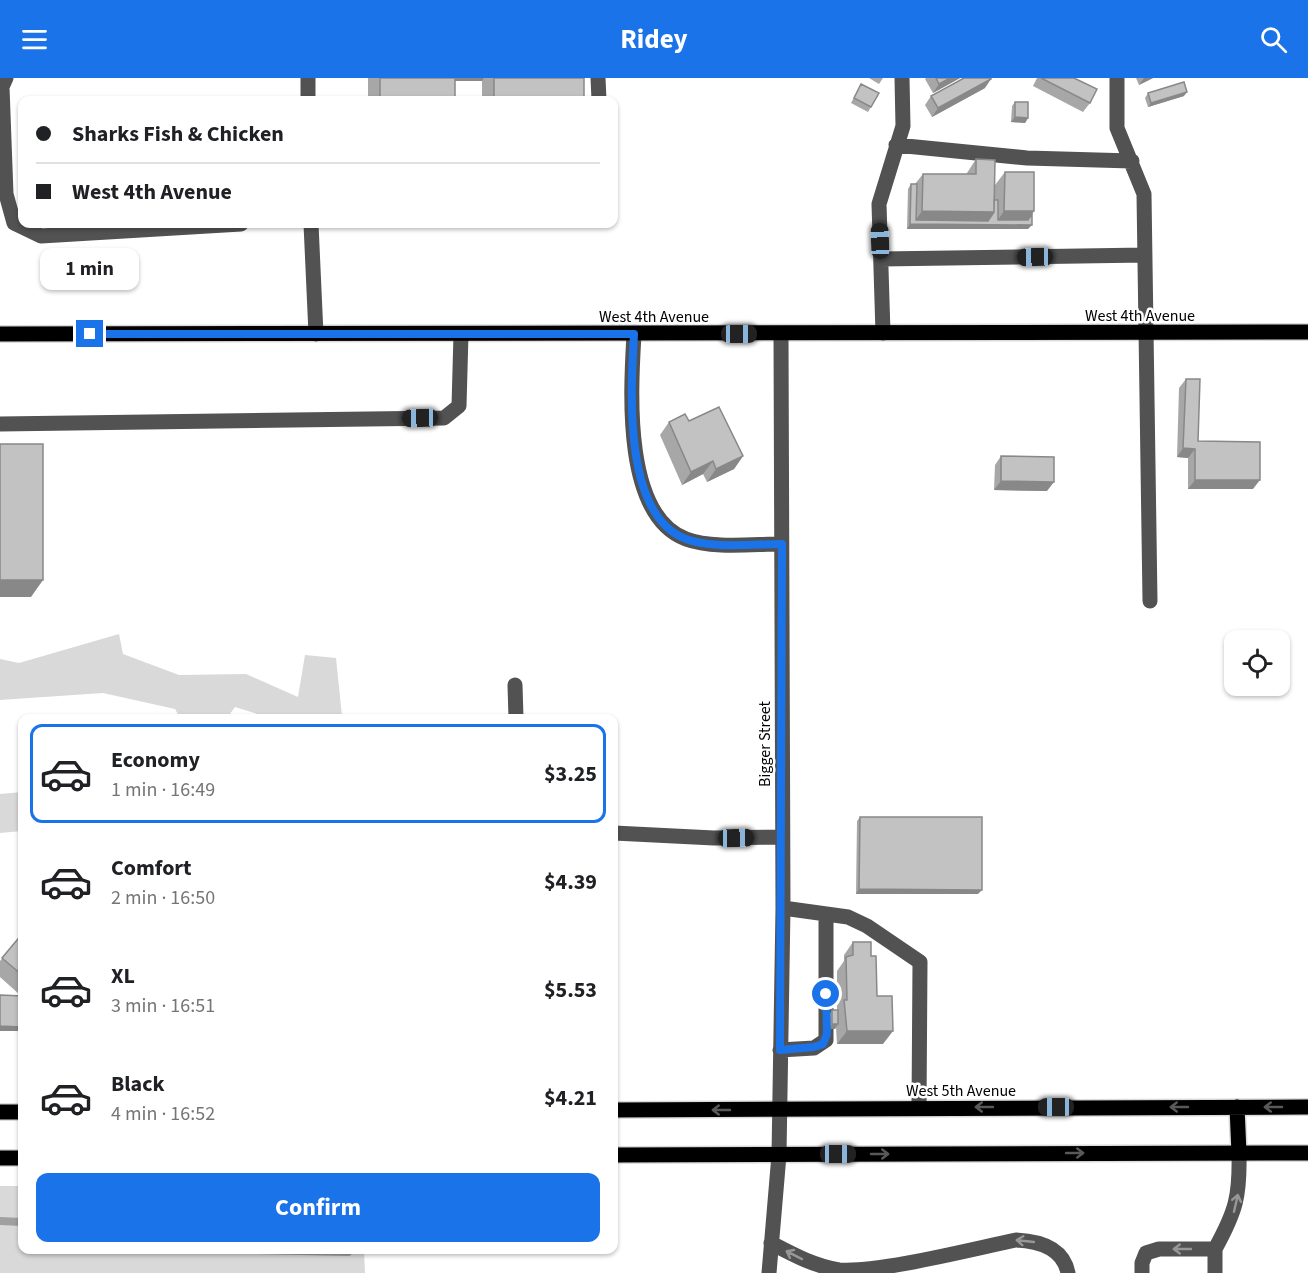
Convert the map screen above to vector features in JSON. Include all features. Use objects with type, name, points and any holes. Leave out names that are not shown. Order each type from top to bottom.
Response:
[{"type":"main road","name":"West 4th Avenue","points":[[0,334],[1308,332]]},
{"type":"main road","points":[[1237,1107],[1239,1153]]},
{"type":"main road","name":"West 5th Avenue","points":[[618,1110],[1308,1107]]},
{"type":"main road","points":[[0,1112],[18,1112]]},
{"type":"main road","points":[[618,1155],[1308,1153]]},
{"type":"main road","points":[[0,1158],[18,1158]]},
{"type":"street","points":[[6,78],[2,87],[6,194],[14,223],[18,225]]},
{"type":"street","points":[[308,78],[308,96]]},
{"type":"street","points":[[598,78],[598,96]]},
{"type":"street","points":[[883,333],[879,204],[903,126],[902,78]]},
{"type":"street","points":[[1117,78],[1117,128],[1144,194],[1150,601]]},
{"type":"street","points":[[896,145],[1027,159],[1132,161]]},
{"type":"street","points":[[24,228],[41,236],[174,228]]},
{"type":"street","points":[[311,228],[316,334]]},
{"type":"street","points":[[881,259],[1145,255]]},
{"type":"street","points":[[0,424],[444,418],[459,406],[461,334]]},
{"type":"street","points":[[634,334],[631,397],[633,432],[639,469],[649,500],[664,525],[686,539],[728,545],[782,544]]},
{"type":"street","name":"Bigger Street","points":[[769,1273],[780,1155],[783,908],[781,334]]},
{"type":"street","points":[[515,685],[516,714]]},
{"type":"street","points":[[618,833],[714,838],[782,837]]},
{"type":"street","points":[[783,908],[848,917],[867,926],[920,962],[920,1108]]},
{"type":"street","points":[[780,1050],[814,1047],[826,1040],[826,914]]},
{"type":"street","points":[[1215,1273],[1215,1249],[1234,1213],[1238,1200],[1239,1153]]},
{"type":"street","points":[[771,1243],[813,1264],[842,1271],[867,1270],[1016,1240],[1029,1241],[1045,1244],[1060,1256],[1068,1273]]},
{"type":"street","points":[[1142,1273],[1142,1263],[1146,1253],[1159,1249],[1215,1249]]},
{"type":"shaded area","points":[[119,634],[123,654],[179,675],[246,674],[298,697],[305,655],[336,658],[342,714],[257,714],[235,707],[230,714],[178,714],[175,709],[103,693],[0,700],[0,659],[19,663]]},
{"type":"shaded area","points":[[18,792],[18,831],[0,833],[0,794]]},
{"type":"shaded area","points":[[0,1186],[18,1186],[18,1254],[364,1254],[365,1273],[0,1273]]},
{"type":"building","points":[[380,78],[455,78],[455,96],[380,96]]},
{"type":"building","points":[[494,78],[584,78],[584,96],[494,96]]},
{"type":"building","points":[[936,78],[950,78],[939,84]]},
{"type":"building","points":[[964,78],[991,79],[938,108],[931,96]]},
{"type":"building","points":[[1041,78],[1074,78],[1097,89],[1090,103]]},
{"type":"building","points":[[1184,82],[1187,92],[1151,103],[1148,93]]},
{"type":"building","points":[[861,84],[879,93],[871,107],[854,98]]},
{"type":"building","points":[[1015,102],[1028,102],[1028,118],[1015,117]]},
{"type":"building","points":[[976,159],[995,160],[994,212],[922,211],[923,174],[976,174]]},
{"type":"building","points":[[1005,172],[1034,172],[1034,211],[1004,211]]},
{"type":"building","points":[[911,184],[917,184],[916,220],[988,221],[994,212],[994,200],[998,200],[998,220],[1028,220],[1032,214],[1032,225],[910,224]]},
{"type":"building","points":[[1186,379],[1200,379],[1198,441],[1260,442],[1260,480],[1195,480],[1195,449],[1183,448]]},
{"type":"building","points":[[719,407],[743,456],[716,469],[713,461],[691,472],[669,422],[685,414],[689,421]]},
{"type":"building","points":[[0,444],[43,444],[43,580],[0,580]]},
{"type":"building","points":[[1001,456],[1054,457],[1054,482],[1001,481]]},
{"type":"building","points":[[860,817],[982,817],[982,890],[859,889]]},
{"type":"building","points":[[18,939],[18,972],[2,958]]},
{"type":"building","points":[[853,942],[871,942],[871,956],[876,956],[877,996],[892,996],[893,1031],[847,1031],[844,1000],[847,1000],[846,957],[853,955]]},
{"type":"building","points":[[0,995],[18,996],[18,1027],[0,1026]]},
{"type":"building","points":[[832,1010],[838,1010],[838,1024],[832,1024]]},
{"type":"waterway","points":[[0,1221],[18,1222]]},
{"type":"route","points":[[90,334],[634,334],[631,397],[633,432],[639,469],[649,500],[664,525],[686,539],[728,545],[782,544],[783,908],[780,1050],[823,1044],[827,1034],[826,994]]}]
